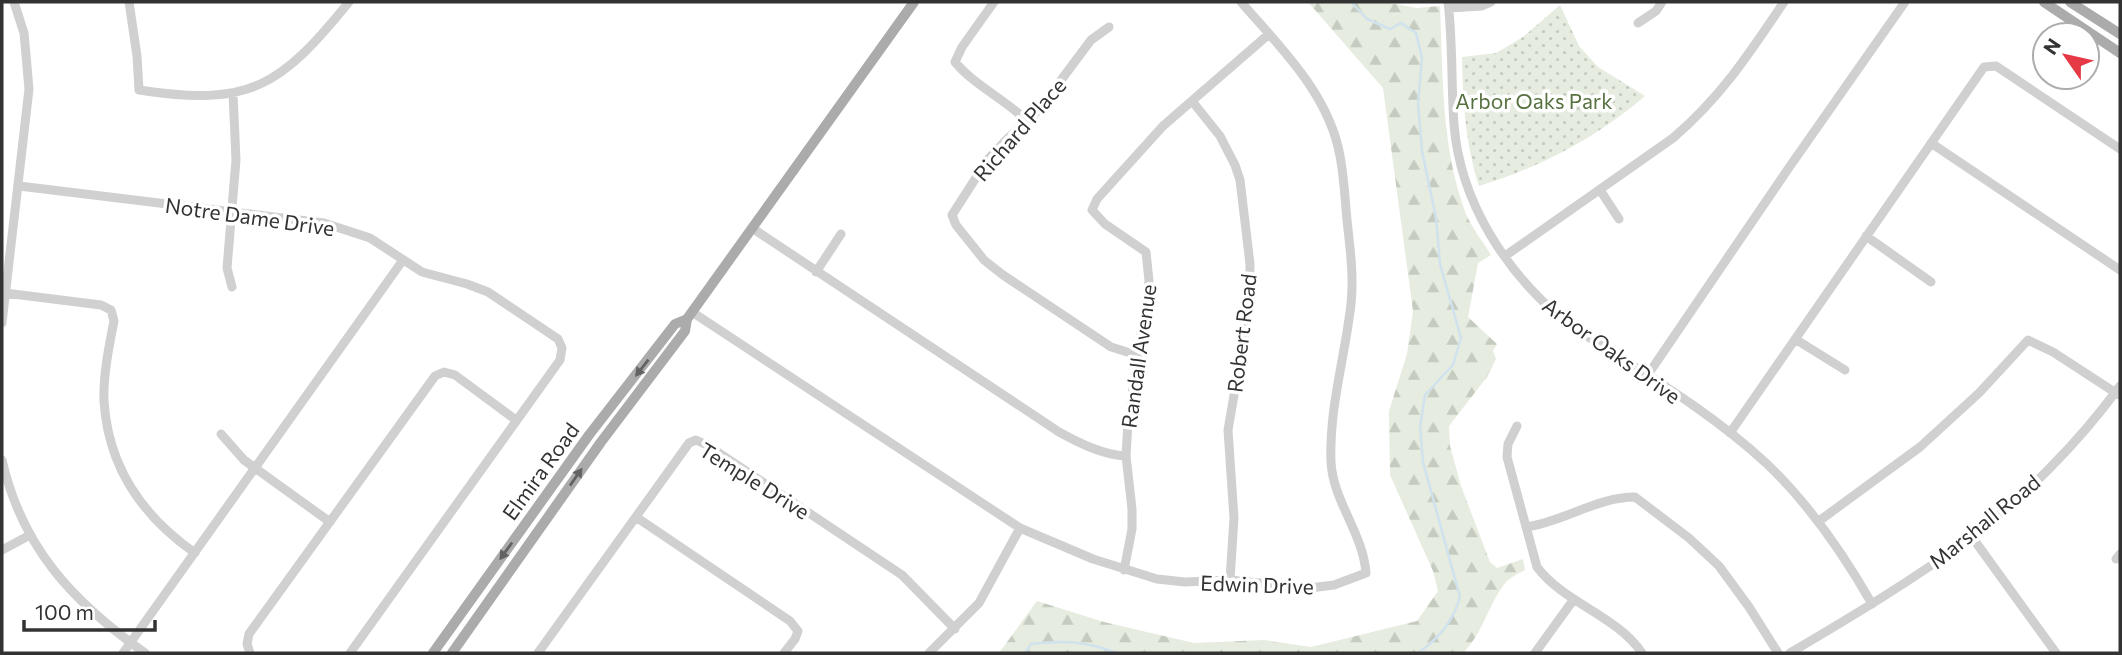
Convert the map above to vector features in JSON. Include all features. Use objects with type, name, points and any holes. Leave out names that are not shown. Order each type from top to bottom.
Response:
[{"type":"main road","name":"Elmira Road","points":[[452,653],[600,442],[685,331],[690,315],[914,2]]},
{"type":"main road","points":[[2044,2],[2120,53]]},
{"type":"main road","points":[[2070,2],[2120,34]]},
{"type":"main road","name":"Elmira Road","points":[[433,653],[589,435],[676,324],[690,315]]},
{"type":"street","points":[[2,323],[29,89],[24,33],[14,2]]},
{"type":"street","points":[[129,2],[139,90],[195,97],[233,93],[263,83],[291,66],[319,39],[349,2]]},
{"type":"street","points":[[994,2],[961,47],[956,62],[963,72],[1027,121]]},
{"type":"street","name":"Edwin Drive","points":[[690,315],[1020,528],[1124,570],[1157,579],[1185,582],[1230,580],[1310,587],[1334,585],[1366,573],[1362,546],[1341,501],[1331,467],[1331,430],[1351,303],[1353,271],[1340,155],[1326,114],[1312,89],[1241,2]]},
{"type":"street","points":[[1449,5],[1482,6],[1491,2]]},
{"type":"street","points":[[1637,23],[1656,11],[1662,2]]},
{"type":"street","points":[[1505,256],[1673,138],[1709,106],[1735,75],[1784,2]]},
{"type":"street","points":[[1647,376],[1905,2]]},
{"type":"street","name":"Arbor Oaks Drive","points":[[1449,5],[1454,126],[1458,153],[1467,187],[1485,226],[1516,272],[1546,306],[1567,323],[1730,433],[1769,466],[1819,521],[1872,604]]},
{"type":"street","name":"Richard Place","points":[[1109,27],[1091,40],[1052,93],[988,159],[954,211],[954,220],[984,260],[1003,275],[1111,347],[1137,355]]},
{"type":"street","name":"Randall Avenue","points":[[1124,570],[1132,528],[1126,456],[1131,389],[1149,281],[1146,252],[1098,219],[1092,210],[1097,199],[1163,126],[1269,34]]},
{"type":"street","points":[[1730,433],[1984,67],[1996,66],[2120,149]]},
{"type":"street","points":[[232,287],[227,268],[236,160],[233,93]]},
{"type":"street","name":"Robert Road","points":[[1192,101],[1220,136],[1236,165],[1250,264],[1249,308],[1228,430],[1234,518],[1230,580]]},
{"type":"street","points":[[1931,142],[2119,267]]},
{"type":"street","name":"Notre Dame Drive","points":[[19,186],[338,226],[370,238],[422,271],[478,288],[498,298],[558,339],[562,348],[560,360],[516,420]]},
{"type":"street","points":[[1600,190],[1619,219]]},
{"type":"street","points":[[752,228],[1059,432],[1115,456],[1126,456]]},
{"type":"street","points":[[816,272],[841,234]]},
{"type":"street","points":[[1866,236],[1931,282]]},
{"type":"street","points":[[123,653],[403,260]]},
{"type":"street","points":[[5,293],[102,305],[111,310],[114,321],[104,399],[109,438],[117,462],[130,488],[152,518],[164,531],[195,553]]},
{"type":"street","points":[[1795,339],[1845,370]]},
{"type":"street","points":[[1819,521],[1920,447],[1979,393],[2028,340],[2119,391]]},
{"type":"street","points":[[250,653],[247,644],[250,634],[431,380],[444,372],[455,375],[516,420],[350,653]]},
{"type":"street","name":"Marshall Road","points":[[1790,653],[1872,604],[1972,537],[2043,473],[2119,391]]},
{"type":"street","points":[[1517,426],[1508,444],[1507,457],[1537,566],[1544,576],[1574,600],[1623,633],[1642,653]]},
{"type":"street","points":[[221,434],[232,448],[255,468],[330,522]]},
{"type":"street","name":"Temple Drive","points":[[538,653],[689,443],[696,440],[902,575],[955,629]]},
{"type":"street","points":[[2,460],[15,504],[47,564],[74,596],[101,621],[145,653]]},
{"type":"street","points":[[1526,527],[1585,508],[1635,497],[1689,538],[1719,566],[1778,653]]},
{"type":"street","points":[[636,517],[790,621],[798,631],[784,653]]},
{"type":"street","points":[[929,653],[984,596],[1020,528]]},
{"type":"street","points":[[2,550],[30,535]]},
{"type":"street","points":[[1972,537],[2056,653]]},
{"type":"street","points":[[1535,653],[1574,600]]},
{"type":"green space","points":[[1308,2],[1384,2],[1417,8],[1440,6],[1445,112],[1452,164],[1466,214],[1491,255],[1478,263],[1468,317],[1497,344],[1493,351],[1496,359],[1487,377],[1449,426],[1450,446],[1461,486],[1490,562],[1497,568],[1523,559],[1525,570],[1506,582],[1476,636],[1463,653],[999,653],[1037,601],[1104,622],[1194,643],[1264,640],[1311,647],[1417,621],[1438,591],[1433,571],[1390,475],[1389,411],[1407,354],[1413,311],[1383,88]]},
{"type":"green space","name":"Arbor Oaks Park","points":[[1560,5],[1579,46],[1598,67],[1645,96],[1607,125],[1567,150],[1524,170],[1479,186],[1466,122],[1462,57],[1496,53],[1523,37]]},
{"type":"waterway","points":[[1351,2],[1367,19],[1390,29],[1401,23],[1416,33],[1422,58],[1418,103],[1422,151],[1436,218],[1440,264],[1461,338],[1453,365],[1425,395],[1420,427],[1423,462],[1460,597],[1444,629],[1418,653]]},
{"type":"waterway","points":[[1025,653],[1031,644],[1053,642],[1085,644],[1116,653]]}]
